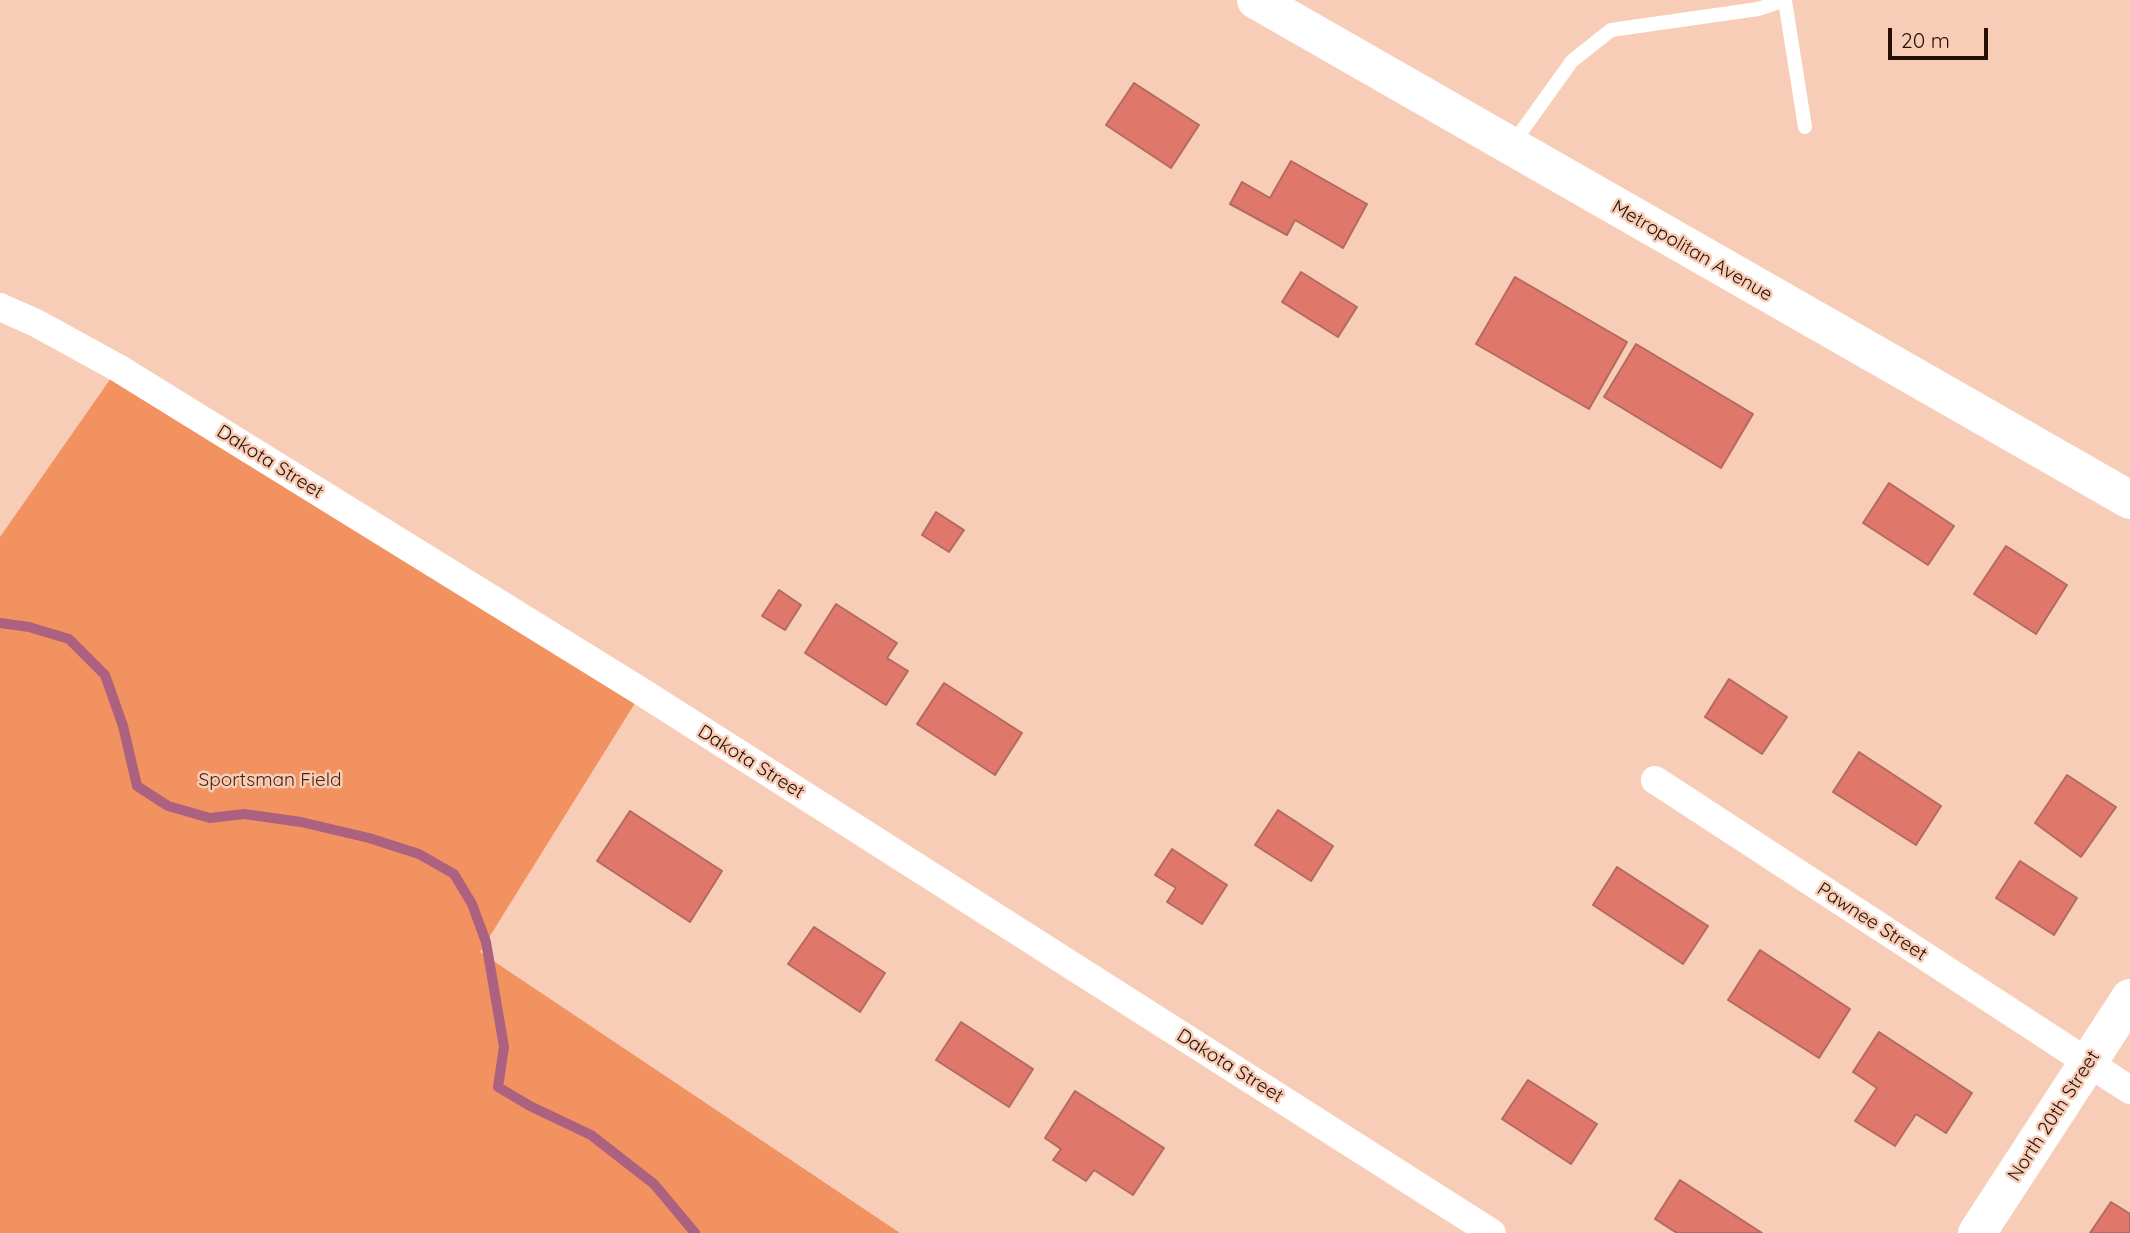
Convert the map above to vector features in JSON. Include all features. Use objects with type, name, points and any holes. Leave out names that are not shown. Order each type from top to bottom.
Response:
[{"type":"street","name":"Metropolitan Avenue","points":[[1256,0],[2130,500]]},
{"type":"street","name":"Dakota Street","points":[[0,307],[37,323],[118,368],[642,692],[1492,1233]]},
{"type":"street","name":"Pawnee Street","points":[[1655,780],[2088,1065]]},
{"type":"street","name":"North 20th Street","points":[[1976,1233],[2130,998]]},
{"type":"street","points":[[2088,1065],[2130,1090]]},
{"type":"lane","points":[[1510,147],[1572,61],[1611,30],[1758,9],[1785,1],[1805,127]]},
{"type":"green space","name":"Sportsman Field","points":[[118,368],[642,692],[480,952],[900,1233],[0,1233],[0,537]]},
{"type":"building","points":[[1134,83],[1199,125],[1171,168],[1106,125]]},
{"type":"building","points":[[1291,161],[1367,204],[1343,248],[1295,220],[1287,235],[1230,204],[1242,182],[1270,198]]},
{"type":"building","points":[[1301,272],[1357,307],[1338,337],[1282,302]]},
{"type":"building","points":[[1515,277],[1627,342],[1589,409],[1476,344]]},
{"type":"building","points":[[1636,344],[1753,414],[1721,468],[1604,397]]},
{"type":"building","points":[[1889,483],[1954,526],[1928,565],[1863,523]]},
{"type":"building","points":[[936,512],[964,530],[949,552],[922,535]]},
{"type":"building","points":[[2006,546],[2067,585],[2036,634],[1974,594]]},
{"type":"building","points":[[779,590],[801,605],[785,630],[762,616]]},
{"type":"building","points":[[836,604],[897,643],[887,658],[908,671],[886,705],[805,653]]},
{"type":"building","points":[[1729,679],[1787,717],[1762,754],[1705,717]]},
{"type":"building","points":[[944,683],[1022,733],[995,775],[917,724]]},
{"type":"building","points":[[1859,752],[1941,806],[1916,845],[1833,792]]},
{"type":"building","points":[[2067,775],[2116,807],[2081,857],[2035,823]]},
{"type":"building","points":[[1278,810],[1333,846],[1311,881],[1255,845]]},
{"type":"building","points":[[630,811],[722,871],[690,922],[597,861]]},
{"type":"building","points":[[1172,849],[1227,885],[1202,924],[1167,902],[1176,888],[1155,875]]},
{"type":"building","points":[[2020,861],[2077,898],[2054,935],[1996,898]]},
{"type":"building","points":[[1617,867],[1708,926],[1683,964],[1593,905]]},
{"type":"building","points":[[814,927],[885,973],[860,1012],[788,964]]},
{"type":"building","points":[[1760,950],[1850,1009],[1819,1058],[1728,1000]]},
{"type":"building","points":[[961,1022],[1033,1069],[1009,1107],[936,1060]]},
{"type":"building","points":[[1879,1032],[1972,1093],[1946,1133],[1916,1114],[1895,1146],[1855,1121],[1877,1088],[1853,1072]]},
{"type":"building","points":[[1528,1080],[1597,1124],[1571,1164],[1502,1119]]},
{"type":"building","points":[[1075,1091],[1164,1148],[1133,1195],[1094,1170],[1086,1181],[1053,1160],[1061,1149],[1045,1138]]},
{"type":"building","points":[[1680,1180],[1762,1233],[1677,1233],[1655,1219]]},
{"type":"building","points":[[2111,1202],[2130,1214],[2130,1233],[2090,1233]]},
{"type":"waterway","points":[[0,623],[29,627],[69,639],[105,675],[123,726],[137,786],[168,806],[210,818],[244,814],[301,822],[369,838],[419,854],[454,874],[472,904],[486,942],[504,1047],[498,1087],[530,1106],[591,1135],[654,1184],[695,1233]]}]
